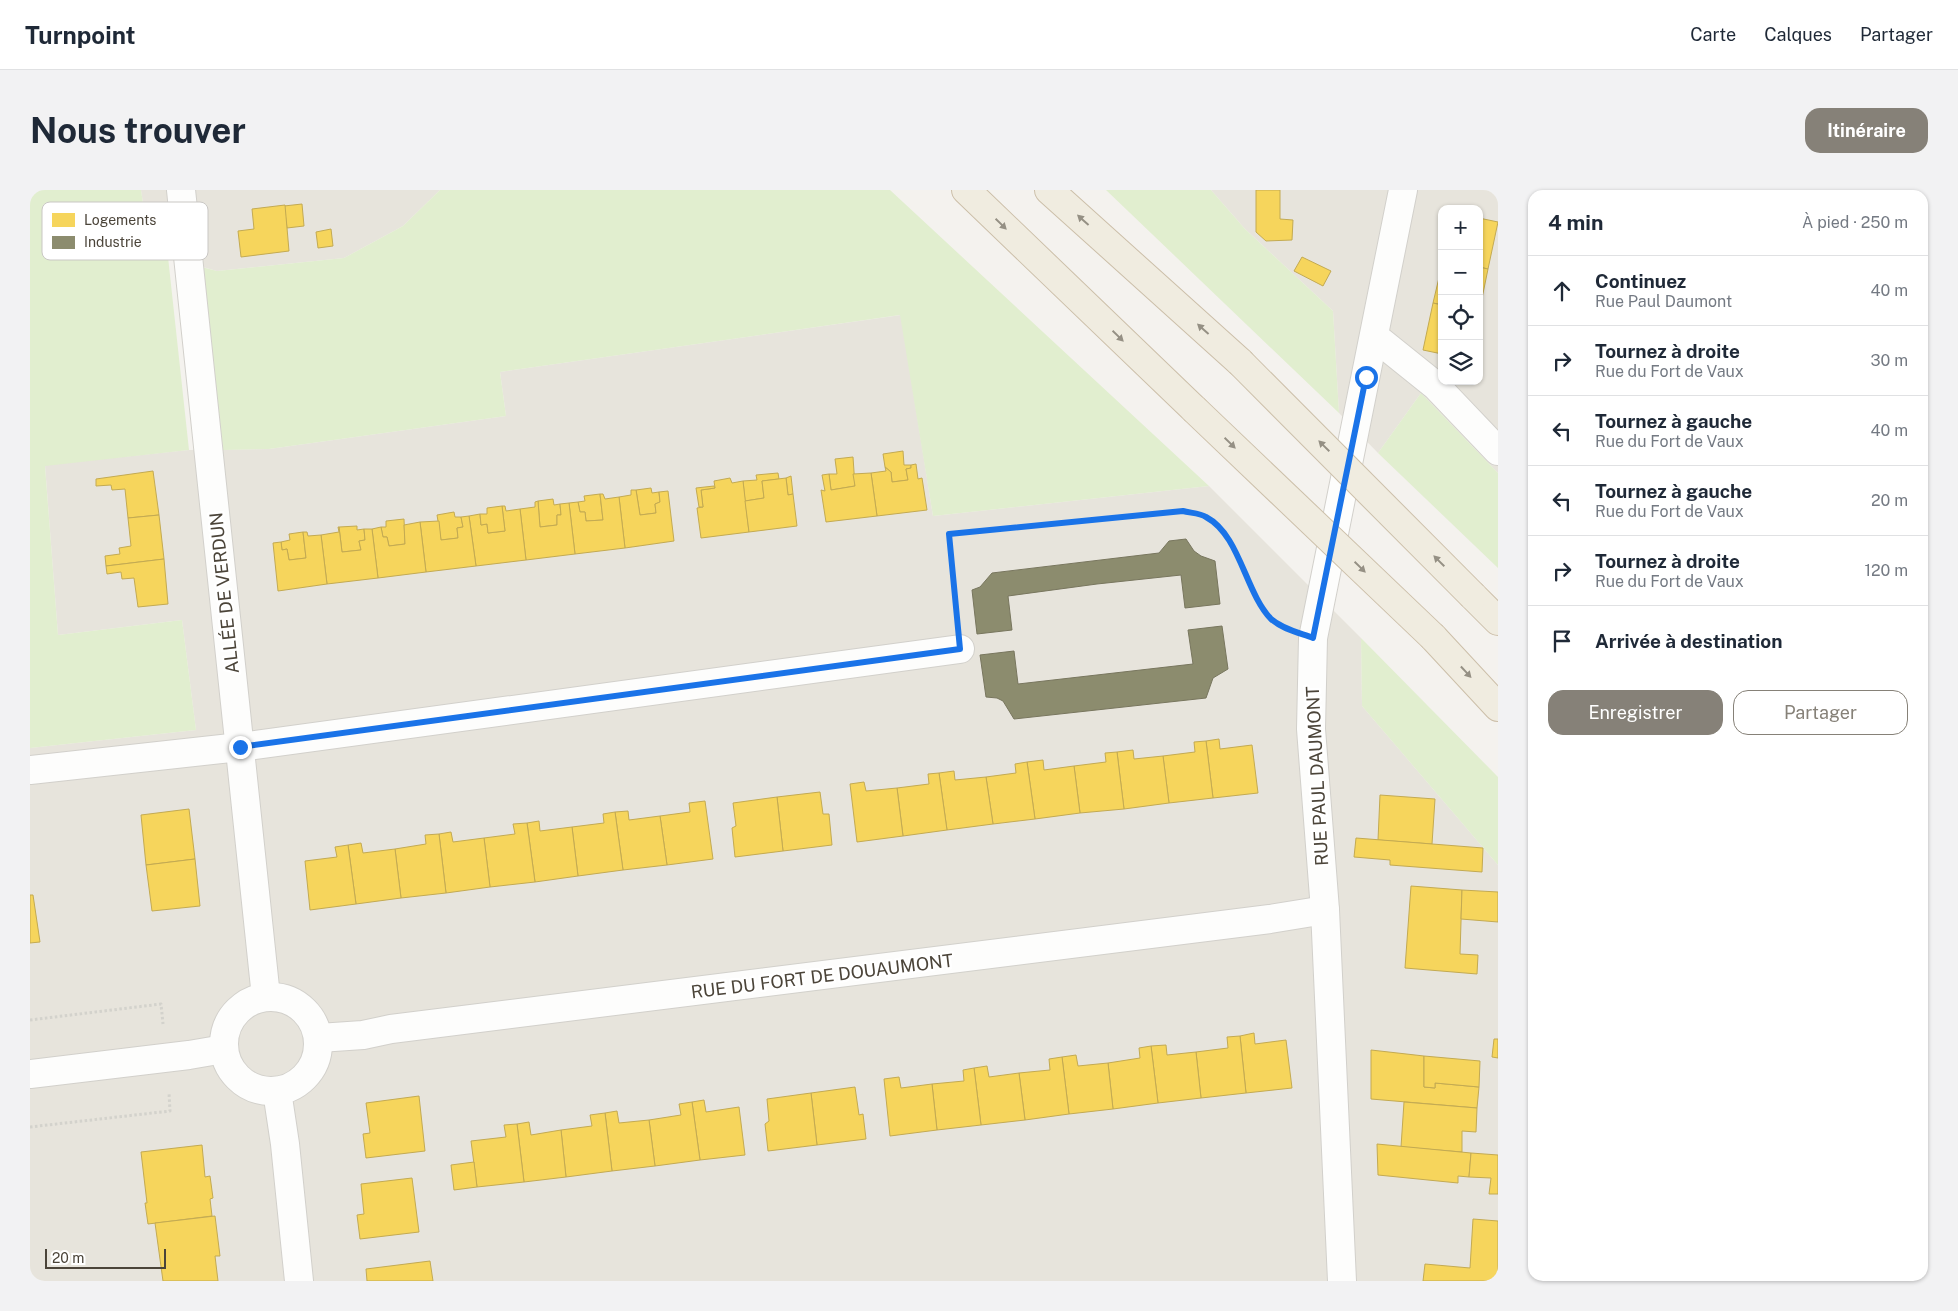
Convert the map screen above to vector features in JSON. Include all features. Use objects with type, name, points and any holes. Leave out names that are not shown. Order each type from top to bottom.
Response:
[{"type":"highway","points":[[966,190],[1433,637],[1498,707]]},
{"type":"highway","points":[[1049,190],[1240,362],[1498,621]]},
{"type":"street","name":"RUE PAUL DAUMONT","points":[[1342,1281],[1325,910],[1311,729],[1313,638],[1375,337],[1403,190]]},
{"type":"street","name":"ALLÉE DE VERDUN","points":[[188,260],[266,996]]},
{"type":"street","points":[[1375,337],[1436,386],[1498,451]]},
{"type":"street","points":[[30,770],[240,747],[960,649]]},
{"type":"street","name":"RUE DU FORT DE DOUAUMONT","points":[[319,1038],[363,1035],[391,1029],[1078,944],[1325,910]]},
{"type":"street","points":[[266,996],[284,998],[301,1006],[313,1021],[319,1038],[317,1057],[308,1073],[294,1085],[277,1091],[258,1090],[242,1081],[230,1067],[224,1049],[226,1030],[234,1014],[248,1002],[266,996]]},
{"type":"street","points":[[30,1074],[224,1049]]},
{"type":"street","points":[[277,1091],[285,1144],[299,1281]]},
{"type":"path","points":[[960,649],[949,534],[1183,511],[1206,517],[1226,534],[1262,608],[1272,620],[1285,628],[1313,638]]},
{"type":"path","points":[[30,1020],[161,1004],[170,1110],[30,1127]]},
{"type":"shaded area","points":[[141,190],[440,190],[403,226],[344,258],[217,271],[178,260],[208,260],[208,202],[143,202]]},
{"type":"shaded area","points":[[1211,190],[1498,190],[1498,473],[1421,393],[1378,453],[1339,413],[1333,311],[1245,229]]},
{"type":"shaded area","points":[[901,315],[933,516],[1209,486],[1361,638],[1362,706],[1498,865],[1498,1281],[30,1281],[30,748],[196,730],[182,620],[58,635],[45,465],[189,450],[269,449],[506,416],[500,372]]},
{"type":"green space","points":[[30,190],[141,190],[143,202],[42,202],[42,260],[168,260],[189,450],[45,466],[58,635],[182,620],[196,730],[30,748]]},
{"type":"green space","points":[[440,190],[890,190],[1209,486],[933,516],[900,315],[500,372],[506,416],[269,449],[223,450],[202,267],[217,271],[344,258],[403,226]]},
{"type":"green space","points":[[1106,190],[1211,190],[1245,229],[1333,311],[1339,413]]},
{"type":"green space","points":[[1421,393],[1498,473],[1498,568],[1378,453]]},
{"type":"green space","points":[[1361,638],[1498,777],[1498,865],[1362,706]]},
{"type":"building: Logements","points":[[1256,190],[1280,190],[1280,219],[1293,220],[1292,240],[1266,241],[1256,232]]},
{"type":"building: Logements","points":[[302,204],[304,226],[287,228],[284,206]]},
{"type":"building: Logements","points":[[285,205],[289,251],[241,257],[238,231],[254,229],[252,209]]},
{"type":"building: Logements","points":[[1483,219],[1498,222],[1488,269],[1483,268]]},
{"type":"building: Logements","points":[[331,229],[333,246],[318,248],[316,232]]},
{"type":"building: Logements","points":[[1302,257],[1331,271],[1323,286],[1294,271]]},
{"type":"building: Logements","points":[[1483,268],[1488,269],[1483,293]]},
{"type":"building: Logements","points":[[1438,282],[1438,304],[1433,303]]},
{"type":"building: Logements","points":[[1433,303],[1438,304],[1438,353],[1423,350]]},
{"type":"building: Logements","points":[[903,451],[904,465],[911,465],[911,468],[906,469],[908,480],[892,482],[891,472],[885,467],[883,454]]},
{"type":"building: Logements","points":[[853,457],[855,486],[831,490],[829,474],[837,474],[835,459]]},
{"type":"building: Logements","points":[[916,464],[918,479],[922,478],[927,510],[877,516],[871,473],[886,471],[885,467],[891,472],[892,482],[908,480],[906,469]]},
{"type":"building: Logements","points":[[153,471],[159,515],[128,518],[125,489],[112,490],[111,485],[96,486],[96,479]]},
{"type":"building: Logements","points":[[778,473],[779,479],[762,481],[764,498],[745,501],[743,481],[757,480],[756,475]]},
{"type":"building: Logements","points":[[871,473],[877,516],[826,522],[821,490],[825,491],[822,475],[829,474],[831,490],[855,486],[853,474]]},
{"type":"building: Logements","points":[[791,476],[793,494],[788,495],[786,478]]},
{"type":"building: Logements","points":[[730,478],[732,483],[743,481],[749,532],[701,538],[697,508],[703,507],[701,490],[715,488],[714,481]]},
{"type":"building: Logements","points":[[786,478],[788,495],[793,494],[797,526],[749,532],[745,501],[764,498],[762,481]]},
{"type":"building: Logements","points":[[714,486],[715,488],[701,490],[703,507],[699,507],[696,488]]},
{"type":"building: Logements","points":[[651,488],[652,493],[659,492],[660,502],[655,504],[656,513],[640,515],[636,490]]},
{"type":"building: Logements","points":[[631,490],[636,490],[640,515],[656,513],[655,504],[660,502],[659,492],[668,491],[674,541],[625,548],[619,497],[631,495]]},
{"type":"building: Logements","points":[[600,494],[603,520],[586,521],[585,512],[580,512],[578,502],[585,501],[584,496]]},
{"type":"building: Logements","points":[[600,494],[603,494],[605,499],[619,497],[625,548],[575,554],[569,503],[578,502],[580,512],[585,512],[586,521],[603,520]]},
{"type":"building: Logements","points":[[553,499],[554,505],[560,504],[561,515],[557,515],[557,525],[540,527],[538,501]]},
{"type":"building: Logements","points":[[538,501],[540,527],[557,525],[557,515],[561,515],[560,504],[569,503],[575,554],[526,560],[520,509],[535,507],[535,502]]},
{"type":"building: Logements","points":[[502,506],[505,506],[506,511],[520,509],[526,560],[476,566],[469,516],[480,514],[481,525],[487,524],[488,533],[505,531]]},
{"type":"building: Logements","points":[[502,506],[505,531],[488,533],[487,524],[481,525],[480,514],[487,514],[487,508]]},
{"type":"building: Logements","points":[[454,512],[455,517],[461,517],[463,527],[457,528],[458,538],[441,540],[437,515]]},
{"type":"building: Logements","points":[[159,515],[164,559],[106,566],[105,556],[120,554],[119,548],[131,546],[128,518]]},
{"type":"building: Logements","points":[[469,516],[476,566],[426,572],[420,522],[439,521],[441,540],[458,538],[457,528],[463,527],[461,517]]},
{"type":"building: Logements","points":[[404,519],[405,544],[389,546],[387,537],[383,537],[381,527],[386,527],[386,521]]},
{"type":"building: Logements","points":[[420,522],[426,572],[378,578],[372,529],[381,527],[383,537],[387,537],[389,546],[405,544],[404,525]]},
{"type":"building: Logements","points":[[357,526],[357,530],[364,529],[365,540],[359,541],[361,550],[342,552],[339,527]]},
{"type":"building: Logements","points":[[339,527],[342,552],[361,550],[359,541],[365,540],[364,529],[372,529],[378,578],[327,584],[321,535],[339,532]]},
{"type":"building: Logements","points":[[303,532],[306,558],[289,560],[287,549],[282,550],[281,542],[290,540],[289,534]]},
{"type":"building: Logements","points":[[303,532],[307,532],[308,536],[321,535],[327,584],[278,591],[273,543],[281,542],[282,550],[287,549],[289,560],[306,558]]},
{"type":"building: Logements","points":[[164,559],[168,604],[138,607],[134,578],[122,579],[121,572],[107,574],[106,566]]},
{"type":"building: Logements","points":[[1219,739],[1220,749],[1252,745],[1258,793],[1213,798],[1206,741]]},
{"type":"building: Logements","points":[[1206,741],[1213,798],[1169,803],[1163,756],[1195,752],[1194,742]]},
{"type":"building: Logements","points":[[1133,750],[1134,759],[1163,756],[1169,803],[1124,809],[1117,752]]},
{"type":"building: Logements","points":[[1117,752],[1124,809],[1080,813],[1074,766],[1106,762],[1105,753]]},
{"type":"building: Logements","points":[[1043,760],[1044,770],[1074,766],[1080,813],[1035,819],[1027,762]]},
{"type":"building: Logements","points":[[1027,762],[1035,819],[993,824],[986,777],[1016,773],[1015,764]]},
{"type":"building: Logements","points":[[954,771],[955,780],[986,777],[993,824],[947,830],[939,773]]},
{"type":"building: Logements","points":[[939,773],[947,830],[903,836],[897,788],[929,784],[928,774]]},
{"type":"building: Logements","points":[[864,782],[866,791],[897,788],[903,836],[857,842],[850,784]]},
{"type":"building: Logements","points":[[820,792],[823,814],[829,814],[832,845],[783,851],[777,797]]},
{"type":"building: Logements","points":[[1380,795],[1435,799],[1432,844],[1378,840]]},
{"type":"building: Logements","points":[[777,797],[783,851],[735,857],[732,828],[736,826],[733,803]]},
{"type":"building: Logements","points":[[705,801],[713,859],[667,865],[660,816],[690,812],[689,803]]},
{"type":"building: Logements","points":[[189,809],[195,859],[146,865],[141,815]]},
{"type":"building: Logements","points":[[628,811],[629,820],[660,816],[667,865],[623,870],[615,812]]},
{"type":"building: Logements","points":[[615,812],[623,870],[578,876],[572,827],[604,823],[603,814]]},
{"type":"building: Logements","points":[[539,821],[540,831],[572,827],[578,876],[535,882],[527,823]]},
{"type":"building: Logements","points":[[527,823],[535,882],[490,887],[484,838],[515,834],[513,824]]},
{"type":"building: Logements","points":[[451,832],[453,842],[484,838],[490,887],[446,893],[439,834]]},
{"type":"building: Logements","points":[[439,834],[446,893],[401,898],[395,849],[426,844],[425,835]]},
{"type":"building: Logements","points":[[1356,838],[1483,848],[1482,872],[1390,865],[1390,860],[1354,857]]},
{"type":"building: Logements","points":[[361,843],[363,853],[395,849],[401,898],[356,904],[348,845]]},
{"type":"building: Logements","points":[[348,845],[356,904],[310,910],[305,861],[337,857],[335,847]]},
{"type":"building: Logements","points":[[195,859],[200,906],[152,911],[146,865]]},
{"type":"building: Logements","points":[[1411,886],[1462,890],[1460,954],[1478,955],[1477,974],[1405,968]]},
{"type":"building: Logements","points":[[1462,890],[1498,892],[1498,922],[1461,919]]},
{"type":"building: Logements","points":[[30,895],[33,895],[40,942],[30,943]]},
{"type":"building: Logements","points":[[1254,1033],[1255,1044],[1286,1040],[1292,1088],[1246,1093],[1240,1036]]},
{"type":"building: Logements","points":[[1240,1036],[1246,1093],[1201,1098],[1196,1052],[1228,1048],[1227,1037]]},
{"type":"building: Logements","points":[[1494,1039],[1498,1039],[1498,1058],[1492,1057]]},
{"type":"building: Logements","points":[[1166,1045],[1167,1055],[1196,1052],[1201,1098],[1158,1103],[1151,1046]]},
{"type":"building: Logements","points":[[1151,1046],[1158,1103],[1113,1109],[1108,1063],[1140,1058],[1139,1048]]},
{"type":"building: Logements","points":[[1371,1050],[1424,1056],[1424,1087],[1435,1088],[1435,1083],[1479,1087],[1477,1108],[1371,1099]]},
{"type":"building: Logements","points":[[1076,1055],[1078,1066],[1108,1063],[1113,1109],[1069,1114],[1062,1057]]},
{"type":"building: Logements","points":[[1424,1056],[1480,1061],[1479,1087],[1435,1083],[1435,1088],[1424,1087]]},
{"type":"building: Logements","points":[[1062,1057],[1069,1114],[1025,1120],[1019,1073],[1050,1070],[1049,1059]]},
{"type":"building: Logements","points":[[987,1066],[989,1077],[1019,1073],[1025,1120],[981,1125],[974,1068]]},
{"type":"building: Logements","points":[[974,1068],[981,1125],[937,1130],[932,1084],[964,1081],[963,1070]]},
{"type":"building: Logements","points":[[899,1077],[901,1088],[932,1084],[937,1130],[890,1136],[884,1079]]},
{"type":"building: Logements","points":[[855,1087],[859,1115],[863,1114],[866,1139],[817,1145],[811,1093]]},
{"type":"building: Logements","points":[[811,1093],[817,1145],[768,1151],[765,1124],[769,1121],[767,1099]]},
{"type":"building: Logements","points":[[419,1096],[425,1151],[366,1158],[363,1134],[370,1133],[366,1103]]},
{"type":"building: Logements","points":[[704,1100],[706,1112],[739,1107],[745,1155],[700,1160],[692,1102]]},
{"type":"building: Logements","points":[[692,1102],[700,1160],[655,1166],[649,1120],[681,1115],[679,1104]]},
{"type":"building: Logements","points":[[1404,1102],[1477,1108],[1476,1132],[1462,1131],[1462,1152],[1401,1147]]},
{"type":"building: Logements","points":[[617,1111],[619,1123],[649,1120],[655,1166],[612,1171],[605,1113]]},
{"type":"building: Logements","points":[[605,1113],[612,1171],[566,1177],[561,1130],[592,1126],[590,1115]]},
{"type":"building: Logements","points":[[529,1122],[531,1135],[561,1130],[566,1177],[524,1182],[517,1124]]},
{"type":"building: Logements","points":[[517,1124],[524,1182],[477,1187],[471,1141],[506,1137],[504,1125]]},
{"type":"building: Logements","points":[[1377,1144],[1471,1153],[1469,1177],[1458,1176],[1458,1183],[1378,1175]]},
{"type":"building: Logements","points":[[202,1145],[205,1177],[210,1176],[213,1198],[210,1199],[212,1216],[148,1224],[141,1152]]},
{"type":"building: Logements","points":[[1471,1153],[1498,1155],[1498,1194],[1489,1194],[1491,1178],[1469,1177]]},
{"type":"building: Logements","points":[[474,1162],[477,1187],[454,1190],[451,1165]]},
{"type":"building: Logements","points":[[412,1178],[419,1232],[360,1239],[357,1215],[364,1214],[361,1184]]},
{"type":"building: Logements","points":[[215,1216],[220,1256],[215,1256],[218,1281],[163,1281],[155,1223]]},
{"type":"building: Logements","points":[[1473,1219],[1498,1221],[1498,1281],[1423,1281],[1425,1264],[1470,1268]]},
{"type":"building: Logements","points":[[430,1261],[433,1281],[367,1281],[366,1269]]},
{"type":"building: Industrie","points":[[1186,539],[1194,551],[1201,556],[1215,561],[1220,604],[1185,608],[1181,575],[1097,584],[1008,596],[1012,630],[977,634],[972,590],[980,587],[992,573],[1159,553],[1169,541]]},
{"type":"building: Industrie","points":[[1222,626],[1228,669],[1213,678],[1206,698],[1014,719],[1003,701],[997,698],[986,697],[980,655],[1014,651],[1018,684],[1193,664],[1188,630]]},
{"type":"route","points":[[240,747],[960,649],[949,534],[1183,511],[1206,517],[1226,534],[1262,608],[1272,620],[1285,628],[1313,638],[1366,377]]}]
